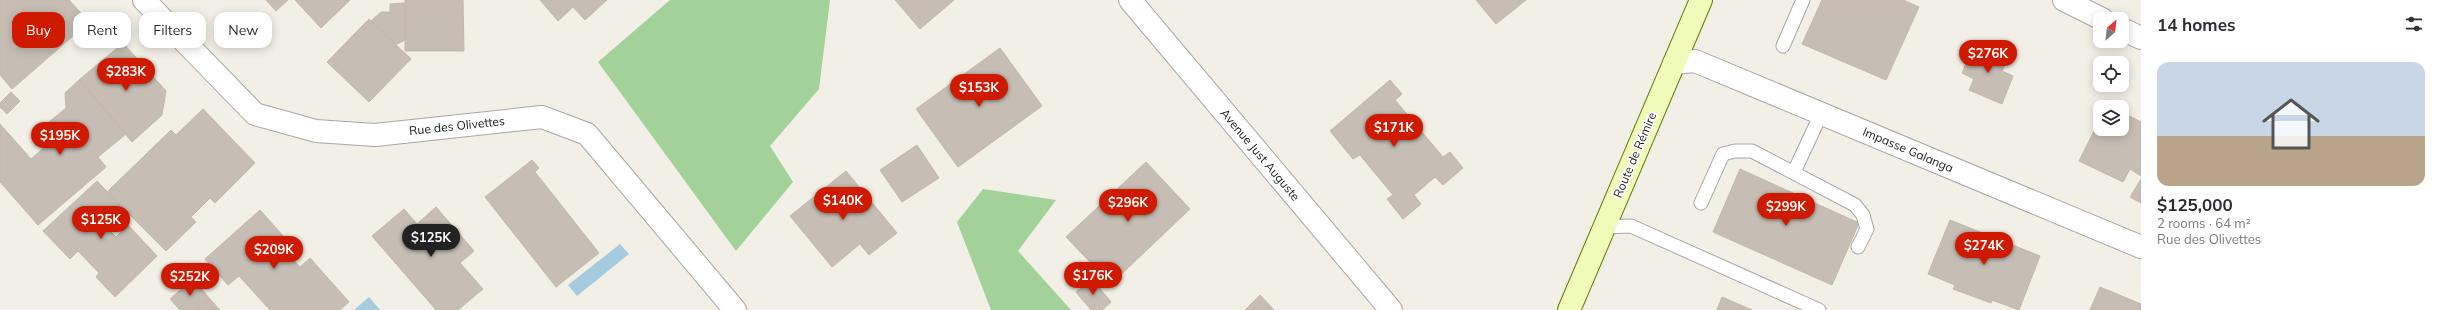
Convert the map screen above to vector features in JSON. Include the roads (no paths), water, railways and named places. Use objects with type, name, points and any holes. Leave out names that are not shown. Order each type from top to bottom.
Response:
[{"type":"main road","name":"Route de Rémire","points":[[1568,310],[1605,227],[1701,0]]},
{"type":"street","name":"Rue des Olivettes","points":[[144,0],[255,114],[316,131],[375,135],[542,117],[587,134],[735,310]]},
{"type":"street","name":"Avenue Just Auguste","points":[[1130,0],[1391,310]]},
{"type":"street","points":[[2064,0],[2093,14]]},
{"type":"street","points":[[2129,32],[2141,38]]},
{"type":"street","name":"Impasse Galanga","points":[[1674,63],[1695,61],[2141,247]]},
{"type":"lane","points":[[1783,46],[1803,0]]},
{"type":"lane","points":[[1794,172],[1821,114]]},
{"type":"lane","points":[[1701,203],[1723,154],[1735,151],[1752,151],[1855,205],[1863,214],[1867,229],[1858,247]]},
{"type":"lane","points":[[1605,227],[1631,226],[1819,310]]},
{"type":"water","points":[[620,244],[629,254],[577,296],[568,285]]},
{"type":"water","points":[[369,297],[380,310],[354,310]]}]
